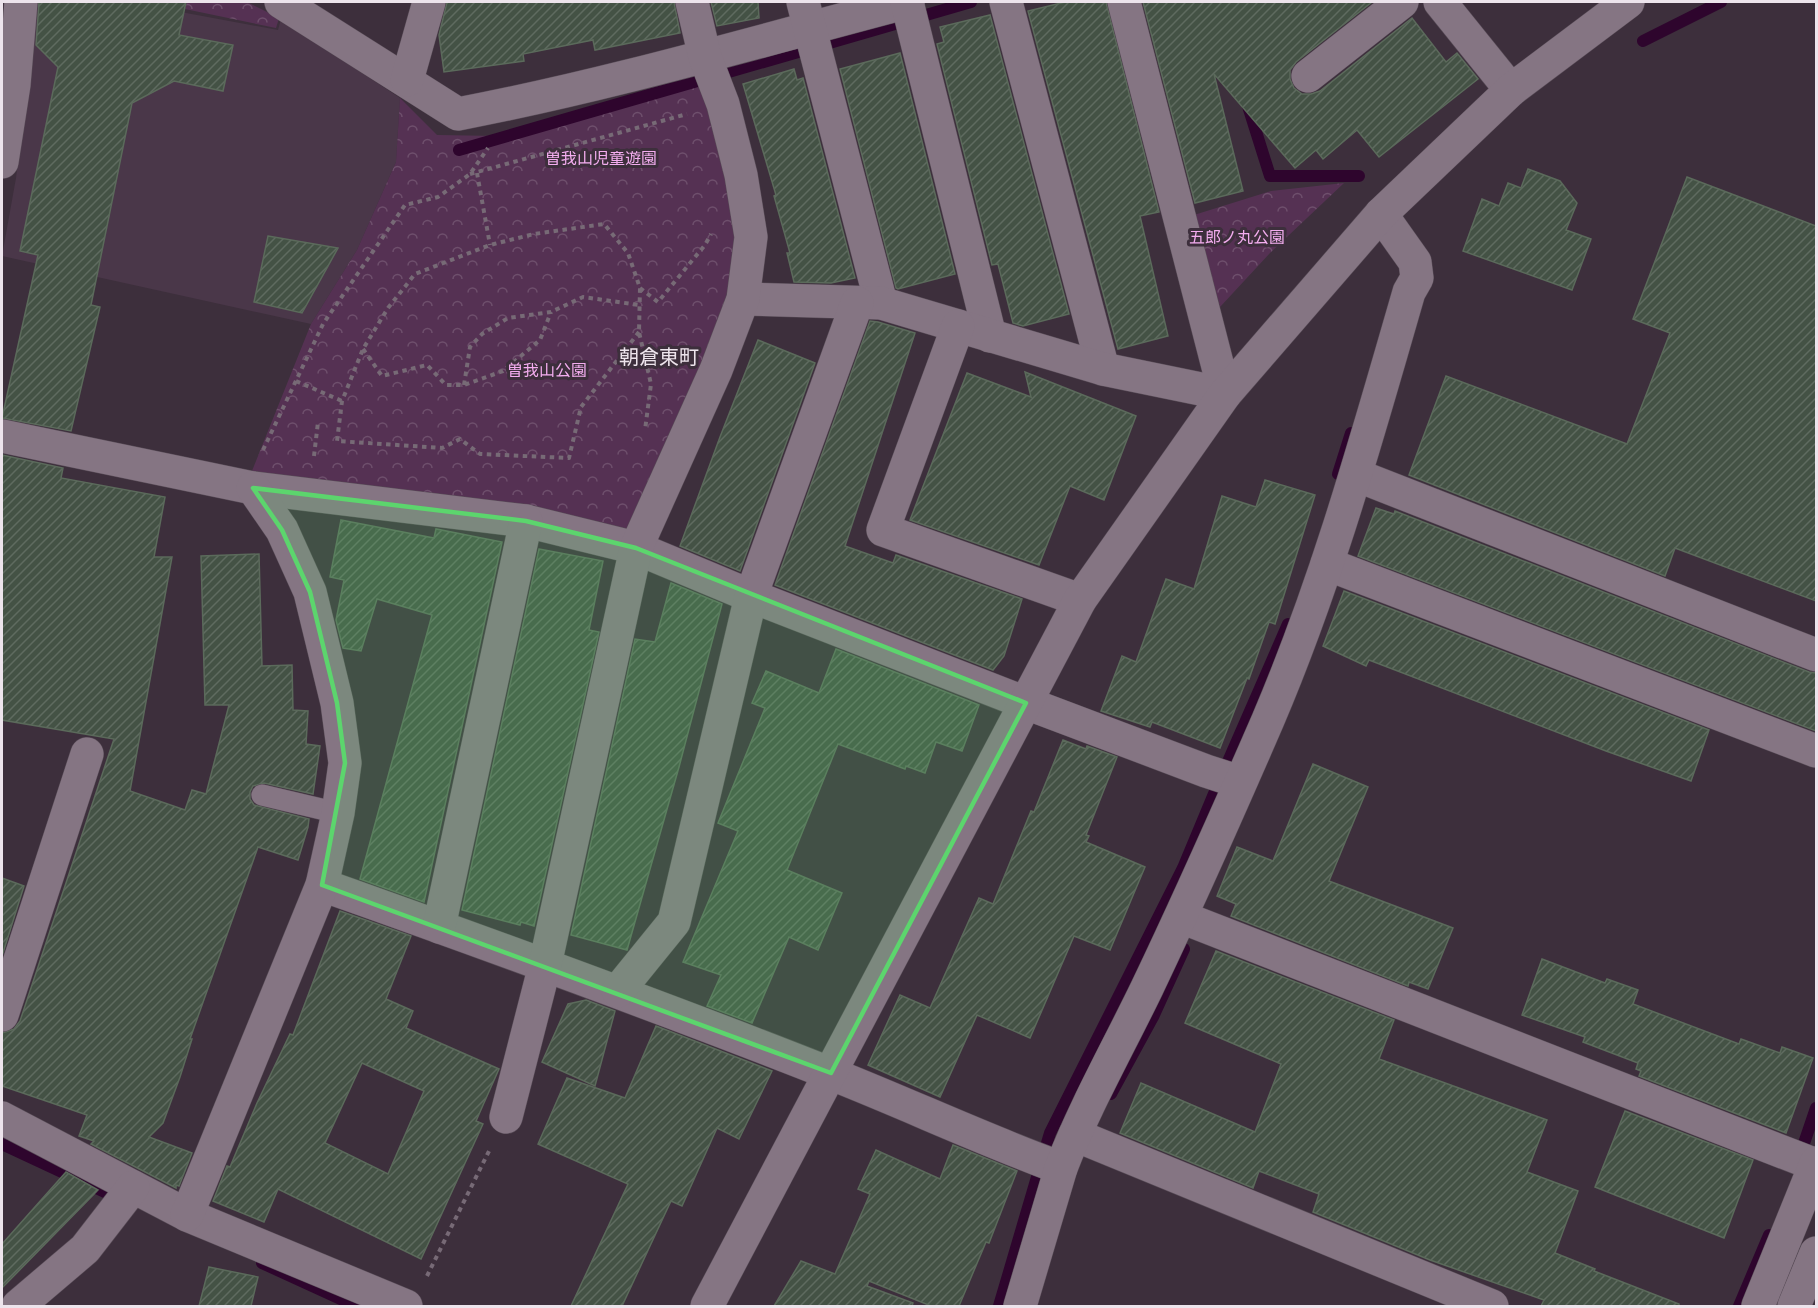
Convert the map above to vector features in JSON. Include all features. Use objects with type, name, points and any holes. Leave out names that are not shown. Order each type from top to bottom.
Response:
[{"type":"street","points":[[2,162],[14,85],[21,2]]},
{"type":"street","points":[[281,2],[458,114],[534,100],[713,80],[812,31],[909,10],[990,336]]},
{"type":"street","points":[[406,80],[429,2]]},
{"type":"street","points":[[506,1117],[545,965],[636,548],[716,370],[743,298],[751,237],[741,175],[692,2]]},
{"type":"street","points":[[1006,2],[1103,369]]},
{"type":"street","points":[[1124,2],[1225,394]]},
{"type":"street","points":[[1308,76],[1402,2]]},
{"type":"street","points":[[1440,2],[1511,90]]},
{"type":"street","points":[[706,1306],[1080,600],[1225,394],[1381,214],[1511,90],[1629,2]]},
{"type":"street","points":[[618,991],[674,922],[751,596],[869,303],[812,31]]},
{"type":"street","points":[[1020,1306],[1061,1168],[1087,1107],[1181,917],[1224,777],[1295,651],[1327,564],[1356,475],[1409,292],[1418,278],[1415,262],[1381,214]]},
{"type":"street","points":[[743,298],[869,303],[958,326],[1103,369],[1225,394]]},
{"type":"street","points":[[958,326],[883,530],[1080,600]]},
{"type":"street","points":[[2,436],[249,487],[526,521],[636,548],[751,596],[1224,777]]},
{"type":"street","points":[[1356,475],[1816,655]]},
{"type":"street","points":[[187,1215],[322,885],[338,813],[345,763],[338,703],[310,592],[282,530],[249,487]]},
{"type":"street","points":[[439,927],[526,521]]},
{"type":"street","points":[[1327,564],[1816,752]]},
{"type":"street","points":[[2,1015],[87,754]]},
{"type":"street","points":[[322,885],[618,991],[831,1073],[1061,1168]]},
{"type":"street","points":[[1181,917],[1803,1160],[1758,1306]]},
{"type":"street","points":[[2,1118],[187,1215],[414,1296]]},
{"type":"street","points":[[1075,1135],[1492,1306]]},
{"type":"street","points":[[18,1306],[85,1249],[133,1187]]},
{"type":"street","points":[[1794,1306],[1816,1253]]},
{"type":"lane","points":[[262,795],[338,813]]},
{"type":"path","points":[[470,174],[713,80]]},
{"type":"path","points":[[249,487],[323,324],[405,205],[438,197],[470,174],[491,144]]},
{"type":"path","points":[[477,172],[490,245]]},
{"type":"path","points":[[639,332],[581,407],[569,458],[480,454],[460,440],[442,448],[337,441],[342,401],[363,349],[388,308],[415,274],[490,245],[534,234],[604,225],[628,253],[640,288],[639,332],[651,384]]},
{"type":"path","points":[[640,288],[658,302],[705,245]]},
{"type":"path","points":[[464,385],[470,347],[482,334],[508,318],[550,312],[583,297],[639,305]]},
{"type":"path","points":[[363,349],[382,376],[427,365],[446,385],[464,385],[503,371],[540,340],[550,312]]},
{"type":"path","points":[[296,381],[342,401]]},
{"type":"path","points":[[314,457],[318,422]]},
{"type":"path","points":[[414,1296],[506,1117]]},
{"type":"highlighted area","points":[[253,488],[526,521],[636,548],[1026,703],[831,1073],[322,885],[345,763],[337,703],[310,592],[282,530]]},
{"type":"shaded area","points":[[38,2],[127,2],[278,30],[281,19],[400,98],[396,162],[357,250],[311,324],[2,256],[16,178]]},
{"type":"green space","points":[[187,2],[247,2],[279,18],[276,28],[185,9]]},
{"type":"green space","name":"曽我山公園","points":[[704,82],[751,237],[636,548],[246,486],[311,324],[357,250],[396,162],[400,98],[437,135],[495,136]]},
{"type":"green space","name":"五郎ノ丸公園","points":[[1344,183],[1270,253],[1220,307],[1194,215],[1271,191]]},
{"type":"building","points":[[39,2],[186,2],[179,35],[233,45],[223,91],[174,81],[132,103],[91,305],[100,307],[71,431],[2,418],[38,255],[20,251],[58,67],[36,45]]},
{"type":"building","points":[[447,2],[674,2],[680,33],[595,50],[593,40],[523,54],[524,61],[444,72],[439,35]]},
{"type":"building","points":[[711,2],[758,2],[759,18],[717,26]]},
{"type":"building","points":[[1065,2],[1106,2],[1159,212],[1140,216],[1168,336],[1118,349],[1028,11]]},
{"type":"building","points":[[1143,2],[1372,2],[1296,62],[1290,70],[1290,79],[1294,88],[1302,94],[1320,91],[1412,18],[1446,62],[1457,53],[1478,79],[1379,157],[1357,130],[1323,159],[1316,150],[1295,168],[1214,74],[1243,191],[1195,203]]},
{"type":"building","points":[[990,15],[1069,314],[1023,326],[1013,323],[998,264],[992,265],[937,44],[944,42],[940,27]]},
{"type":"building","points":[[900,53],[955,274],[898,289],[840,69]]},
{"type":"building","points":[[794,69],[797,80],[803,78],[855,278],[831,283],[794,282],[787,253],[790,253],[774,196],[776,195],[743,84]]},
{"type":"building","points":[[1528,169],[1560,181],[1577,203],[1566,230],[1591,239],[1572,290],[1463,251],[1482,199],[1499,206],[1508,183],[1521,188]]},
{"type":"building","points":[[1687,177],[1816,226],[1816,601],[1675,548],[1665,576],[1409,475],[1446,376],[1627,444],[1670,333],[1633,319]]},
{"type":"building","points":[[268,236],[338,248],[302,313],[254,302]]},
{"type":"building","points":[[870,321],[915,333],[845,546],[893,563],[896,555],[1022,599],[1004,656],[993,670],[775,585]]},
{"type":"building","points":[[758,340],[815,363],[740,571],[680,546]]},
{"type":"building","points":[[1025,372],[1136,416],[1104,500],[1070,486],[1039,565],[910,520],[967,373],[1031,397]]},
{"type":"building","points":[[2,455],[63,468],[61,478],[165,497],[154,557],[172,557],[130,791],[185,810],[192,790],[206,794],[229,705],[205,705],[201,556],[259,554],[262,666],[292,665],[293,710],[308,711],[306,744],[320,746],[313,794],[264,783],[253,786],[250,792],[250,799],[254,805],[309,819],[308,827],[298,860],[258,847],[190,1039],[192,1039],[180,1077],[163,1123],[149,1137],[192,1153],[179,1186],[176,1185],[176,1188],[91,1144],[94,1141],[79,1136],[87,1115],[2,1086],[2,1033],[14,1029],[20,1021],[114,739],[2,720]]},
{"type":"building","points":[[1265,480],[1315,495],[1275,624],[1269,622],[1249,679],[1247,678],[1220,748],[1152,722],[1150,727],[1101,711],[1122,656],[1136,662],[1166,579],[1194,589],[1222,496],[1256,507]]},
{"type":"building","points":[[1376,508],[1394,514],[1395,511],[1816,673],[1816,731],[1358,556]]},
{"type":"building","points":[[341,520],[434,538],[436,529],[502,542],[424,902],[360,879],[432,615],[377,599],[361,651],[343,648],[336,620],[344,580],[330,577]]},
{"type":"building","points":[[539,549],[603,561],[589,630],[599,632],[534,926],[521,922],[520,925],[462,910]]},
{"type":"building","points":[[671,583],[722,604],[627,950],[571,935],[635,639],[655,642]]},
{"type":"building","points":[[1344,591],[1709,730],[1691,781],[1606,751],[1369,660],[1366,666],[1323,646]]},
{"type":"building","points":[[836,649],[979,705],[962,751],[936,742],[925,773],[906,766],[905,769],[838,744],[787,870],[842,893],[818,950],[789,937],[752,1023],[707,1006],[721,975],[683,962],[738,831],[718,823],[765,708],[752,703],[766,671],[819,693]]},
{"type":"building","points":[[1063,740],[1117,757],[1086,835],[1089,836],[1086,842],[1145,867],[1110,950],[1074,936],[1030,1038],[977,1015],[940,1097],[868,1065],[900,995],[930,1008],[979,898],[993,904]]},
{"type":"building","points":[[1313,764],[1368,787],[1329,881],[1453,928],[1428,989],[1409,982],[1408,986],[1231,916],[1236,904],[1217,896],[1237,847],[1273,861]]},
{"type":"building","points":[[2,878],[24,886],[2,956]]},
{"type":"building","points":[[340,911],[411,936],[386,999],[413,1011],[406,1028],[499,1069],[476,1121],[483,1124],[421,1259],[278,1189],[264,1222],[213,1201],[227,1166],[230,1167],[290,1034],[293,1035]],"holes":[[[362,1063],[424,1091],[388,1174],[325,1143]]]},
{"type":"building","points":[[1216,951],[1394,1020],[1379,1059],[1547,1120],[1527,1172],[1578,1191],[1555,1253],[1595,1269],[1594,1271],[1679,1304],[1679,1306],[1541,1306],[1544,1300],[1430,1260],[1313,1212],[1319,1194],[1259,1171],[1253,1188],[1120,1133],[1141,1083],[1255,1132],[1281,1064],[1185,1023]]},
{"type":"building","points":[[1542,959],[1605,983],[1607,979],[1638,990],[1633,1004],[1739,1044],[1741,1039],[1780,1053],[1782,1047],[1813,1058],[1786,1133],[1639,1076],[1641,1071],[1636,1069],[1638,1063],[1583,1042],[1585,1037],[1522,1015]]},
{"type":"building","points":[[586,1000],[615,1011],[595,1086],[542,1062],[568,1004]]},
{"type":"building","points":[[656,1026],[772,1071],[739,1139],[717,1128],[682,1206],[671,1201],[622,1306],[571,1306],[628,1184],[538,1144],[567,1078],[625,1098]]},
{"type":"building","points":[[1625,1111],[1753,1160],[1724,1238],[1595,1187]]},
{"type":"building","points":[[953,1145],[1017,1171],[989,1243],[986,1242],[959,1306],[931,1306],[869,1281],[867,1286],[913,1303],[912,1306],[774,1306],[801,1261],[835,1274],[870,1194],[858,1189],[876,1150],[940,1179]]},
{"type":"building","points":[[66,1172],[98,1190],[2,1288],[2,1244]]},
{"type":"building","points":[[209,1267],[258,1277],[251,1306],[199,1306]]},
{"type":"waterway","points":[[459,150],[971,2]]},
{"type":"waterway","points":[[1643,41],[1721,2]]},
{"type":"waterway","points":[[1247,103],[1270,176],[1359,176]]},
{"type":"waterway","points":[[1338,474],[1351,433]]},
{"type":"waterway","points":[[999,1306],[1050,1133],[1183,868],[1288,624]]},
{"type":"waterway","points":[[1111,1094],[1153,1017],[1184,949]]},
{"type":"waterway","points":[[1799,1158],[1816,1108]]},
{"type":"waterway","points":[[2,1144],[120,1199]]},
{"type":"waterway","points":[[1739,1306],[1769,1235]]},
{"type":"waterway","points":[[262,1263],[356,1306]]},
{"type":"district","name":"朝倉東町","points":[[659,357]]},
{"type":"park label","name":"曽我山児童遊園","points":[[601,158]]}]
